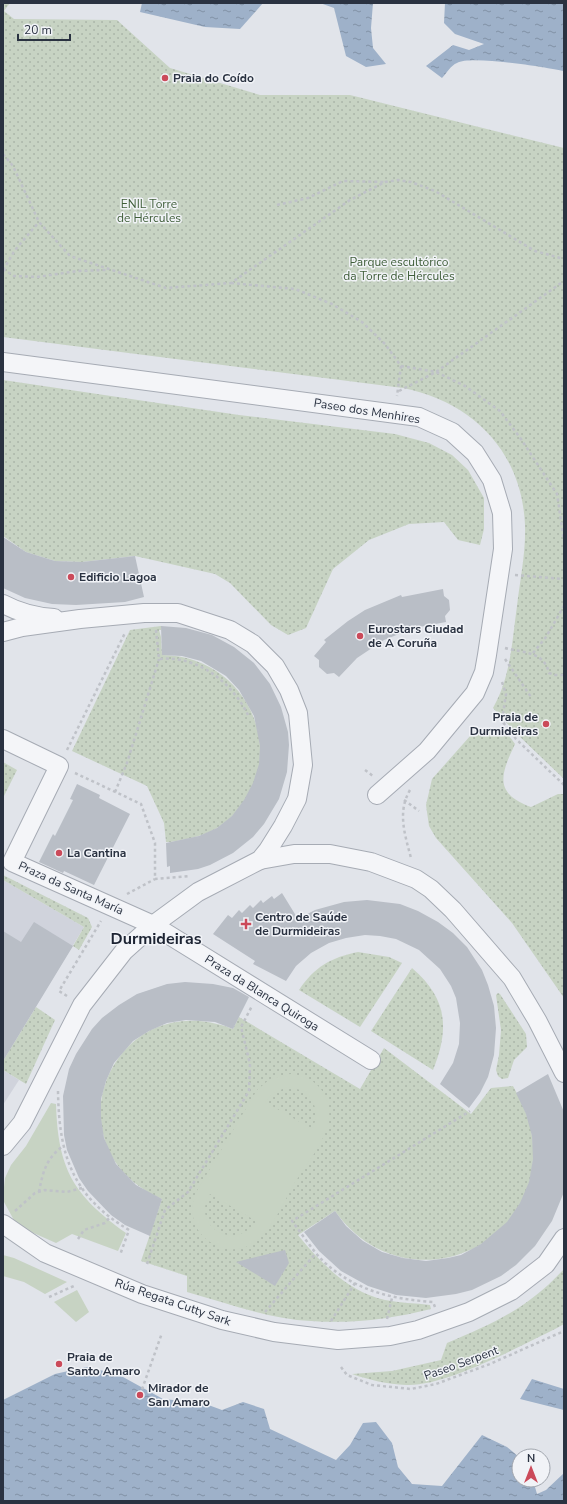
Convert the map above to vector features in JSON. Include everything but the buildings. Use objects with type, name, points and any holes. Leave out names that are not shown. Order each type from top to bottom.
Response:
[{"type":"street","name":"Paseo dos Menhires","points":[[3,362],[394,402],[419,417],[452,432],[475,453],[492,480],[502,512],[503,549],[484,672],[476,693],[427,750],[377,795]]},
{"type":"street","points":[[3,604],[45,618],[80,619]]},
{"type":"street","points":[[3,632],[22,627],[80,619],[144,613],[178,613],[230,630],[253,644],[275,666],[289,690],[298,713],[303,765],[297,799],[283,826],[260,860]]},
{"type":"street","points":[[3,739],[59,766]]},
{"type":"street","name":"Praza da Santa María","points":[[59,766],[12,862],[153,925]]},
{"type":"street","points":[[3,1146],[22,1123],[82,1006],[124,951],[153,925],[198,892],[260,860],[294,854],[330,854],[370,862],[416,879],[431,889],[452,910],[512,978],[537,1020],[564,1073]]},
{"type":"street","name":"Praza da Blanca Quiroga","points":[[153,925],[371,1060]]},
{"type":"street","name":"Rúa Regata Cutty Sark","points":[[8,1219],[45,1253],[142,1294],[222,1320],[274,1332],[338,1340],[390,1336],[418,1330],[469,1312],[511,1291],[546,1264],[564,1238]]},
{"type":"path","points":[[3,154],[13,166],[39,222],[70,256],[108,270],[166,288],[231,283],[295,289],[332,304],[362,322],[384,344],[401,366],[436,372],[465,386],[500,410],[557,494],[564,541]]},
{"type":"path","points":[[277,205],[308,198],[343,181],[385,182],[398,180],[411,182],[435,192],[535,251],[564,259]]},
{"type":"path","points":[[231,283],[350,200],[385,182]]},
{"type":"path","points":[[39,222],[15,250],[3,270],[14,276],[37,277],[78,271],[108,270]]},
{"type":"path","points":[[398,392],[436,372],[564,281]]},
{"type":"path","points":[[394,402],[398,392],[401,366]]},
{"type":"path","points":[[394,402],[404,398]]},
{"type":"path","points":[[499,574],[564,579]]},
{"type":"path","points":[[533,653],[546,637],[564,606]]},
{"type":"path","points":[[128,626],[59,766],[141,804],[155,843],[155,879]]},
{"type":"path","points":[[115,792],[127,763],[159,659],[156,632]]},
{"type":"path","points":[[489,644],[514,651],[533,653],[543,659],[548,666],[549,673],[564,675]]},
{"type":"path","points":[[159,659],[167,658],[189,662],[208,672],[234,692],[248,715]]},
{"type":"path","points":[[505,659],[531,697]]},
{"type":"path","points":[[502,682],[506,694],[502,721],[516,739],[564,785]]},
{"type":"path","points":[[412,788],[404,800],[402,822],[416,879]]},
{"type":"path","points":[[70,997],[59,992],[110,905],[121,897],[155,879],[190,876]]},
{"type":"path","points":[[146,1264],[165,1210],[188,1192],[248,1090],[250,1064],[241,1027],[254,1003]]},
{"type":"path","points":[[58,1088],[59,1118],[63,1146],[76,1181],[110,1217],[129,1230],[120,1255]]},
{"type":"path","points":[[436,1311],[433,1302],[392,1298],[355,1283],[325,1262],[316,1253],[292,1221],[470,1111]]},
{"type":"path","points":[[39,1192],[43,1172],[52,1154],[63,1146]]},
{"type":"path","points":[[8,1219],[21,1204],[35,1193],[45,1190],[67,1192],[82,1188]]},
{"type":"path","points":[[78,1239],[84,1230],[105,1223],[110,1217]]},
{"type":"path","points":[[262,1315],[316,1253]]},
{"type":"path","points":[[328,1325],[355,1283]]},
{"type":"path","points":[[49,1296],[60,1290],[78,1284]]},
{"type":"path","points":[[387,1322],[392,1298]]},
{"type":"path","name":"Paseo Serpent","points":[[341,1367],[347,1375],[372,1385],[411,1389],[436,1384],[484,1366],[564,1331]]},
{"type":"path","points":[[140,1395],[162,1333]]},
{"type":"shaded area","points":[[3,880],[84,927],[3,1061]]},
{"type":"shaded area","points":[[3,1070],[19,1080],[3,1105]]},
{"type":"green space","name":"Parque escultórico da Torre de Hércules","points":[[3,3],[10,3],[4,11],[14,19],[117,20],[170,68],[260,95],[350,95],[564,148],[564,779],[517,734],[493,708],[504,684],[510,658],[524,556],[525,525],[522,499],[515,475],[504,453],[489,434],[472,418],[451,405],[428,395],[403,388],[3,337]]},
{"type":"green space","points":[[3,380],[239,415],[395,434],[429,443],[452,455],[468,470],[484,498],[484,529],[480,545],[458,540],[444,522],[409,524],[369,540],[333,569],[306,628],[288,635],[271,625],[230,583],[215,574],[135,556],[82,562],[55,561],[26,552],[3,536]]},
{"type":"green space","points":[[161,626],[161,630],[159,630],[162,655],[195,661],[222,675],[243,696],[256,722],[260,751],[256,779],[242,806],[217,828],[206,834],[170,842],[166,842],[164,823],[147,786],[72,751],[130,630]]},
{"type":"green space","points":[[491,729],[499,730],[505,733],[515,744],[504,773],[504,782],[510,795],[519,802],[531,807],[558,794],[564,794],[564,998],[512,923],[436,838],[429,826],[426,805],[432,779],[471,735]]},
{"type":"green space","points":[[3,762],[17,770],[3,798]]},
{"type":"green space","points":[[3,875],[88,918],[92,927],[79,950],[73,946],[84,927],[3,880]]},
{"type":"green space","points":[[358,952],[389,957],[402,963],[360,1027],[299,990],[311,975],[324,964],[340,957]]},
{"type":"green space","points":[[412,968],[424,979],[432,991],[439,1002],[442,1014],[442,1041],[433,1070],[371,1031]]},
{"type":"green space","points":[[498,993],[526,1034],[527,1047],[514,1060],[508,1078],[502,1079],[498,1076],[496,1070],[501,1030],[496,995]]},
{"type":"green space","points":[[36,1007],[55,1020],[26,1084],[3,1070],[3,1061]]},
{"type":"green space","points":[[239,1017],[360,1089],[384,1048],[471,1114],[491,1088],[513,1086],[523,1105],[530,1125],[532,1167],[521,1202],[499,1231],[470,1250],[435,1259],[400,1257],[365,1241],[335,1211],[298,1235],[326,1266],[347,1283],[359,1290],[385,1300],[430,1305],[431,1309],[401,1316],[371,1320],[326,1322],[295,1320],[248,1310],[187,1292],[187,1276],[141,1261],[162,1199],[126,1175],[106,1144],[101,1110],[108,1077],[126,1049],[154,1029],[190,1021],[233,1029]]},
{"type":"green space","points":[[290,1074],[304,1077],[316,1084],[323,1092],[328,1104],[329,1116],[327,1128],[322,1140],[294,1184],[269,1228],[256,1242],[248,1246],[236,1249],[224,1248],[213,1244],[199,1232],[194,1222],[192,1211],[193,1200],[195,1194],[257,1090],[270,1079]],"holes":[[[285,1088],[294,1088],[301,1091],[312,1100],[316,1113],[312,1129],[265,1102],[273,1093]],[[210,1194],[256,1221],[256,1222],[247,1231],[236,1235],[226,1235],[217,1231],[210,1224],[206,1215],[205,1205]]]},
{"type":"green space","points":[[51,1103],[56,1104],[60,1146],[72,1179],[81,1193],[93,1206],[126,1233],[118,1251],[72,1234],[56,1243],[29,1231],[15,1222],[4,1202],[3,1196],[5,1178],[11,1165],[26,1146]]},
{"type":"green space","points":[[3,1255],[14,1258],[67,1282],[45,1294],[24,1282],[3,1276]]},
{"type":"green space","points":[[564,1269],[564,1324],[523,1345],[461,1373],[422,1384],[392,1384],[352,1374],[392,1371],[441,1360],[447,1343],[496,1321],[510,1313],[551,1283]]},
{"type":"green space","points":[[77,1290],[89,1312],[76,1322],[54,1302]]},
{"type":"water","points":[[142,3],[263,3],[240,29],[205,27],[140,12]]},
{"type":"water","points":[[320,3],[373,3],[371,28],[373,48],[386,64],[366,67],[346,56],[334,8]]},
{"type":"water","points":[[445,3],[564,3],[564,71],[509,62],[477,60],[457,63],[442,78],[426,66],[453,45],[469,50],[484,44],[455,34],[444,23]]},
{"type":"water","points":[[86,1367],[123,1377],[163,1399],[203,1403],[222,1410],[243,1402],[264,1409],[270,1429],[336,1460],[350,1445],[363,1423],[376,1422],[392,1443],[398,1467],[412,1484],[442,1486],[482,1435],[511,1450],[511,1488],[535,1488],[537,1494],[551,1488],[551,1485],[564,1473],[564,1501],[3,1501],[3,1400],[55,1374]]},
{"type":"water","points":[[532,1379],[564,1389],[564,1410],[520,1399]]},
{"type":"place","name":"Praia do Coído","points":[[165,78]]},
{"type":"place","name":"Edificio Lagoa","points":[[71,577]]},
{"type":"place","name":"Eurostars Ciudad de A Coruña","points":[[360,636]]},
{"type":"place","name":"Praia de Durmideiras","points":[[546,724]]},
{"type":"place","name":"La Cantina","points":[[59,853]]},
{"type":"place","name":"Centro de Saúde de Durmideiras","points":[[246,924]]},
{"type":"place","name":"Praia de Santo Amaro","points":[[59,1364]]},
{"type":"place","name":"Mirador de San Amaro","points":[[140,1395]]},
{"type":"district","name":"Durmideiras","points":[[156,938]]},
{"type":"park label","name":"ENIL Torre de Hércules","points":[[149,211]]}]
